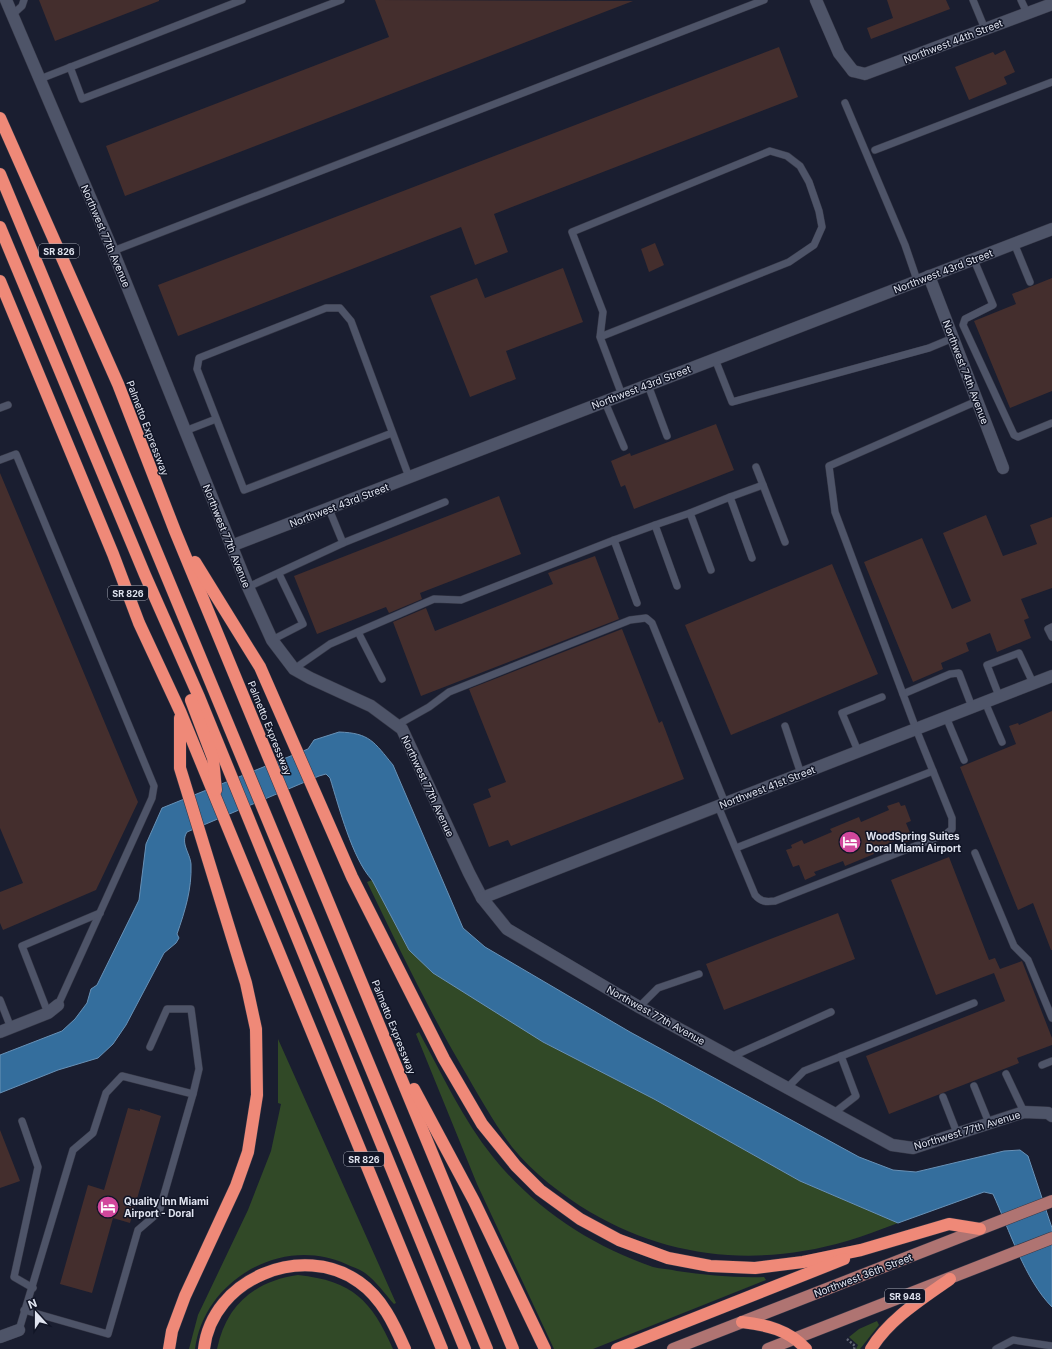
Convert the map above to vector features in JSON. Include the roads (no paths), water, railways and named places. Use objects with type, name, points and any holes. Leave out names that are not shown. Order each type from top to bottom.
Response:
[{"type":"highway","name":"Palmetto Expressway","points":[[0,118],[118,384],[176,531],[513,1349]]},
{"type":"highway","points":[[0,174],[487,1349]]},
{"type":"highway","points":[[0,227],[145,575],[199,697],[465,1349]]},
{"type":"highway","name":"SR 826","points":[[0,281],[113,554],[139,622],[213,785],[217,802],[226,825],[442,1349]]},
{"type":"highway","points":[[176,531],[260,667],[363,900],[458,1082],[482,1124],[525,1176],[540,1190],[580,1219],[608,1235],[652,1253],[694,1264],[724,1268],[772,1266],[862,1250],[949,1224],[980,1229]]},
{"type":"highway","points":[[145,575],[213,758],[213,785]]},
{"type":"highway","points":[[169,1349],[172,1331],[185,1296],[236,1186],[248,1152],[257,1095],[256,1029],[246,983],[187,795],[180,768],[180,711]]},
{"type":"highway","points":[[382,1030],[474,1201],[545,1349]]},
{"type":"highway","points":[[617,1349],[825,1268],[862,1250]]},
{"type":"highway","points":[[204,1349],[210,1327],[219,1311],[243,1286],[271,1270],[305,1266],[329,1268],[360,1282],[371,1292],[387,1312],[405,1349]]},
{"type":"highway","points":[[871,1349],[880,1337],[900,1317],[950,1279]]},
{"type":"highway","points":[[742,1322],[773,1327],[795,1338],[806,1349]]},
{"type":"main road","name":"Northwest 36th Street","points":[[673,1349],[1051,1201]]},
{"type":"main road","name":"SR 948","points":[[768,1349],[1052,1238]]},
{"type":"street","name":"Northwest 77th Avenue","points":[[6,0],[113,251],[231,546],[272,640],[294,669],[371,706],[402,729],[482,898],[507,929],[639,1007],[892,1145],[913,1148],[1024,1112],[1048,1113],[1052,1116]]},
{"type":"street","name":"Northwest 44th Street","points":[[816,0],[839,53],[853,71],[865,74],[1052,4]]},
{"type":"street","name":"Northwest 43rd Street","points":[[231,546],[1052,229]]},
{"type":"street","name":"Northwest 74th Avenue","points":[[929,276],[1003,468]]},
{"type":"street","name":"Northwest 41st Street","points":[[482,898],[1052,676]]},
{"type":"street","points":[[6,1030],[53,1009]]},
{"type":"street","points":[[0,1337],[19,1330]]},
{"type":"lane","points":[[12,15],[22,6],[24,0]]},
{"type":"lane","points":[[40,79],[242,0]]},
{"type":"lane","points":[[70,67],[82,98],[341,0]]},
{"type":"lane","points":[[113,251],[764,0]]},
{"type":"lane","points":[[973,0],[985,29]]},
{"type":"lane","points":[[1021,0],[1027,14]]},
{"type":"lane","points":[[875,150],[1052,82]]},
{"type":"lane","points":[[845,103],[917,280]]},
{"type":"lane","points":[[600,337],[789,262],[814,245],[822,227],[819,211],[809,182],[800,166],[787,156],[770,151],[572,232],[603,312],[600,337],[622,395]]},
{"type":"lane","points":[[1014,243],[1030,282]]},
{"type":"lane","points":[[974,260],[993,305],[965,319],[964,325],[1014,435],[1018,437],[1052,423]]},
{"type":"lane","points":[[392,433],[244,490],[197,368],[199,358],[326,308],[340,308],[350,321],[409,478]]},
{"type":"lane","points":[[715,359],[732,402],[929,348],[953,338]]},
{"type":"lane","points":[[648,385],[666,436]]},
{"type":"lane","points":[[397,725],[430,707],[449,692],[630,620],[646,618],[652,623],[722,804],[736,848],[755,894],[762,901],[775,901],[950,832],[953,823],[952,818],[916,729],[835,512],[829,466],[977,401]]},
{"type":"lane","points":[[605,402],[624,446]]},
{"type":"lane","points":[[0,408],[8,405]]},
{"type":"lane","points":[[185,431],[216,419]]},
{"type":"lane","points":[[0,460],[16,454],[154,786],[152,798],[100,913],[53,1009]]},
{"type":"lane","points":[[756,467],[785,542]]},
{"type":"lane","points":[[294,669],[330,644],[434,599],[461,600],[614,540],[763,485]]},
{"type":"lane","points":[[730,497],[752,558]]},
{"type":"lane","points":[[248,587],[343,544],[445,502]]},
{"type":"lane","points":[[328,509],[343,544]]},
{"type":"lane","points":[[690,513],[711,570]]},
{"type":"lane","points":[[655,525],[677,586]]},
{"type":"lane","points":[[614,540],[637,603]]},
{"type":"lane","points":[[272,640],[303,624],[279,574]]},
{"type":"lane","points":[[1052,627],[1048,629],[1052,637]]},
{"type":"lane","points":[[358,632],[382,680]]},
{"type":"lane","points":[[999,696],[987,664],[1019,653],[1033,683]]},
{"type":"lane","points":[[903,694],[950,674],[959,673],[972,707]]},
{"type":"lane","points":[[858,751],[842,714],[882,697]]},
{"type":"lane","points":[[986,702],[1002,742]]},
{"type":"lane","points":[[946,717],[964,760]]},
{"type":"lane","points":[[785,726],[801,774]]},
{"type":"lane","points":[[736,848],[933,772]]},
{"type":"lane","points":[[975,853],[1014,946],[1028,960],[1052,1018]]},
{"type":"lane","points":[[53,1009],[22,946],[100,913]]},
{"type":"lane","points":[[639,1007],[658,988],[699,974]]},
{"type":"lane","points":[[0,1000],[6,1030]]},
{"type":"lane","points":[[787,1088],[804,1071],[974,1003]]},
{"type":"lane","points":[[24,1310],[108,1334],[138,1230],[159,1212],[193,1094],[198,1069],[192,1009],[167,1009],[150,1047]]},
{"type":"lane","points":[[731,1057],[831,1012]]},
{"type":"lane","points":[[834,1113],[856,1096],[841,1056]]},
{"type":"lane","points":[[1042,1065],[1052,1061]]},
{"type":"lane","points":[[1006,1074],[1024,1112]]},
{"type":"lane","points":[[19,1330],[24,1310],[33,1288],[73,1150],[93,1133],[106,1093],[122,1076],[193,1094]]},
{"type":"lane","points":[[974,1086],[989,1123]]},
{"type":"lane","points":[[943,1097],[957,1133]]},
{"type":"lane","points":[[22,1121],[38,1167],[14,1277],[33,1288]]},
{"type":"lane","points":[[996,1349],[1013,1340],[1052,1346]]},
{"type":"lane","points":[[1013,1340],[1015,1349]]},
{"type":"water","points":[[339,732],[358,734],[370,740],[381,750],[393,765],[463,928],[485,947],[630,1032],[859,1157],[893,1170],[916,1172],[1004,1151],[1020,1150],[1028,1156],[1052,1228],[1052,1307],[1042,1296],[1018,1254],[993,1194],[984,1192],[898,1223],[800,1181],[654,1099],[543,1042],[433,973],[409,950],[372,880],[358,859],[347,832],[330,778],[326,774],[187,832],[185,836],[185,844],[191,864],[191,873],[189,891],[177,934],[179,938],[176,943],[164,953],[126,1025],[113,1044],[98,1058],[58,1070],[0,1093],[0,1055],[62,1031],[75,1019],[87,1003],[91,989],[97,985],[139,900],[146,844],[162,808],[308,749],[314,740]]},
{"type":"place","name":"WoodSpring Suites Doral Miami Airport","points":[[850,842]]},
{"type":"place","name":"Quality Inn Miami Airport - Doral","points":[[108,1207]]}]
